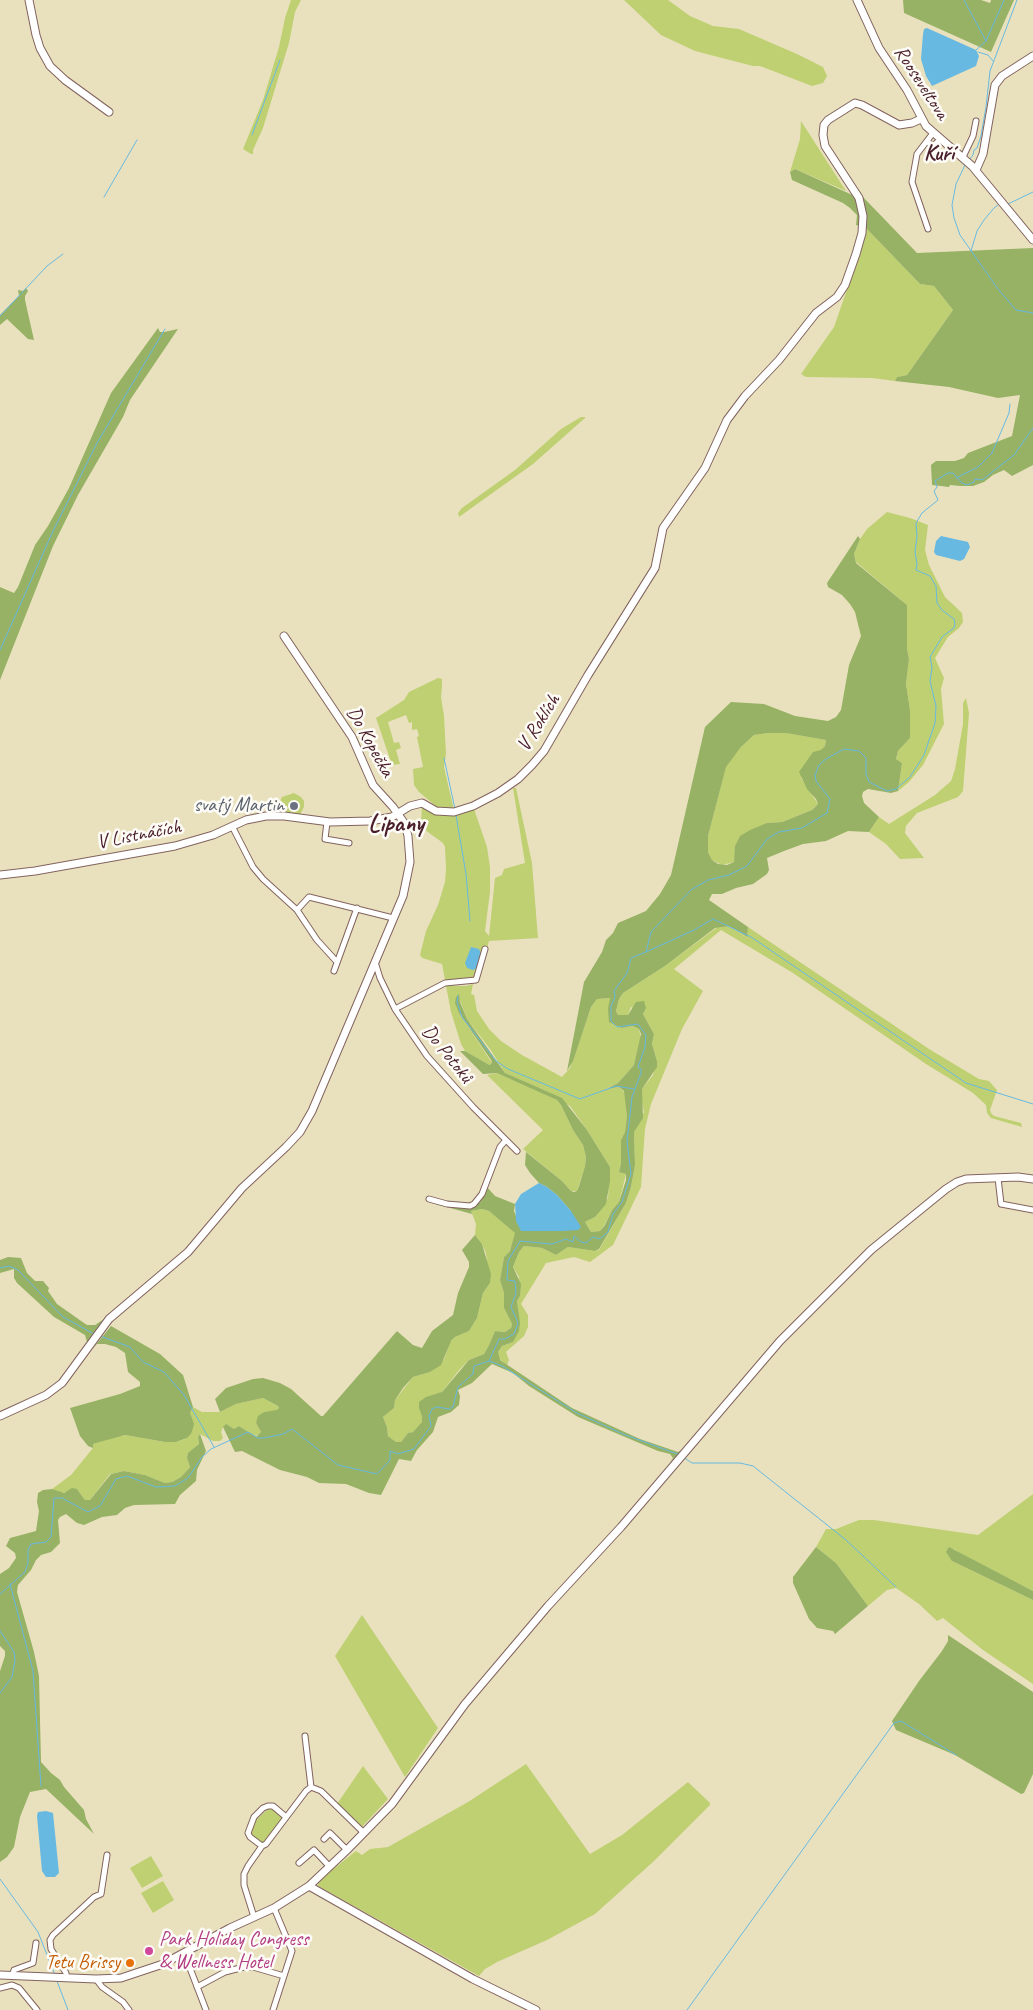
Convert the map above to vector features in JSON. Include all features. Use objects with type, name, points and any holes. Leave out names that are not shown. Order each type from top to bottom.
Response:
[{"type":"street","points":[[29,0],[36,35],[50,66],[65,80],[109,112]]},
{"type":"street","name":"Rooseveltova","points":[[857,0],[879,48],[907,90],[921,119],[933,133],[974,168],[1033,240]]},
{"type":"street","points":[[974,168],[983,154],[996,85],[1006,72],[1033,56]]},
{"type":"street","name":"V Roklích","points":[[398,814],[410,806],[422,803],[436,810],[456,812],[473,806],[498,793],[518,779],[544,751],[592,666],[655,568],[663,528],[706,468],[728,420],[745,396],[779,360],[816,313],[837,297],[845,285],[862,233],[863,216],[859,198],[825,146],[823,136],[824,125],[828,120],[855,103],[899,126],[921,119]]},
{"type":"street","points":[[964,158],[973,136],[976,121]]},
{"type":"street","points":[[928,229],[912,182],[917,154],[933,133]]},
{"type":"street","points":[[928,142],[932,146],[941,139]]},
{"type":"street","name":"Do Kopečka","points":[[0,1416],[55,1390],[73,1370],[100,1330],[119,1310],[188,1252],[242,1188],[300,1132],[312,1111],[342,1036],[403,896],[410,862],[408,836],[404,824],[398,814],[373,785],[352,737],[284,636]]},
{"type":"street","name":"V Listnáčích","points":[[0,875],[36,871],[175,846],[213,835],[246,820],[266,816],[284,816],[328,822],[370,821],[398,814]]},
{"type":"street","points":[[328,822],[325,839],[349,843]]},
{"type":"street","points":[[232,826],[253,867],[263,879],[297,910],[317,940],[337,962]]},
{"type":"street","points":[[297,910],[309,896],[393,918]]},
{"type":"street","points":[[334,971],[357,908]]},
{"type":"street","points":[[395,1009],[446,983],[476,980],[485,949]]},
{"type":"street","name":"Do Potoků","points":[[375,962],[380,978],[395,1009],[412,1036],[438,1070],[517,1151]]},
{"type":"street","points":[[429,1199],[447,1204],[470,1206],[474,1204],[482,1194],[500,1147],[506,1140]]},
{"type":"street","points":[[0,1975],[96,1979],[121,1978],[163,1964],[274,1908],[309,1886],[392,1804],[482,1683],[548,1606],[621,1527],[780,1341],[871,1250],[946,1189],[966,1179],[1018,1177],[1033,1179]]},
{"type":"street","points":[[998,1178],[1001,1204],[1033,1210]]},
{"type":"street","points":[[254,1917],[246,1896],[244,1874],[262,1846],[266,1844],[311,1787],[306,1736]]},
{"type":"street","points":[[311,1787],[320,1791],[364,1833]]},
{"type":"street","points":[[262,1846],[250,1837],[248,1833],[254,1817],[263,1808],[273,1806],[286,1817]]},
{"type":"street","points":[[324,1839],[330,1833],[347,1850]]},
{"type":"street","points":[[299,1863],[314,1850],[330,1866]]},
{"type":"street","points":[[65,1977],[66,1973],[51,1949],[50,1940],[94,1897],[101,1894],[106,1855]]},
{"type":"street","points":[[309,1886],[466,1975],[536,2010]]},
{"type":"street","points":[[273,2010],[292,1951],[274,1908]]},
{"type":"street","points":[[12,1976],[14,1970],[33,1963],[36,1943]]},
{"type":"street","points":[[188,1963],[206,2010]]},
{"type":"street","points":[[197,1987],[225,1972],[244,1967],[253,1967],[284,1976]]},
{"type":"street","points":[[96,1979],[102,1987],[123,2002],[129,2010]]},
{"type":"street","points":[[0,1988],[12,1985],[19,1988],[37,2010]]},
{"type":"green space","points":[[291,0],[301,0],[295,12],[289,43],[263,128],[253,154],[251,154],[243,149],[263,100]]},
{"type":"green space","points":[[624,0],[668,0],[690,16],[713,26],[739,29],[797,54],[823,67],[827,76],[823,83],[812,86],[760,66],[753,66],[695,51],[661,35]]},
{"type":"green space","points":[[903,0],[981,0],[990,3],[991,0],[1014,0],[991,52],[904,13]]},
{"type":"green space","points":[[801,121],[846,191],[795,169],[790,172],[800,139]]},
{"type":"green space","points":[[795,169],[859,198],[863,197],[917,253],[1033,248],[1033,465],[1012,476],[1004,470],[973,486],[950,485],[949,487],[932,485],[931,465],[936,461],[955,461],[964,458],[968,453],[1012,436],[1020,395],[998,398],[949,387],[895,381],[897,377],[907,375],[953,310],[934,286],[920,284],[866,228],[856,225],[857,215],[850,208],[792,180],[790,172]]},
{"type":"green space","points":[[866,228],[920,284],[934,286],[953,310],[907,375],[897,377],[895,381],[872,378],[806,377],[801,374],[834,327],[866,235]]},
{"type":"green space","points":[[26,288],[28,291],[25,300],[34,340],[28,339],[7,319],[0,325],[0,315],[19,296],[18,290],[23,291]]},
{"type":"green space","points":[[158,328],[160,332],[178,329],[130,400],[123,417],[78,495],[53,546],[0,680],[0,587],[14,593],[18,587],[35,545],[69,488],[111,393]]},
{"type":"green space","points":[[581,417],[585,418],[533,464],[459,517],[458,513],[462,508],[515,470],[561,429]]},
{"type":"green space","points":[[887,512],[928,525],[925,550],[929,565],[945,597],[962,613],[963,622],[948,637],[935,658],[944,678],[941,689],[944,724],[923,765],[909,782],[898,791],[902,763],[896,759],[898,751],[910,738],[910,710],[906,684],[909,659],[907,649],[907,605],[856,562],[854,554],[860,539],[867,529]]},
{"type":"green space","points":[[858,536],[860,539],[854,554],[856,563],[907,605],[907,649],[909,659],[906,684],[910,710],[910,738],[898,751],[896,759],[902,763],[898,791],[891,793],[868,789],[863,792],[864,803],[879,817],[869,832],[848,831],[826,841],[803,844],[784,851],[767,858],[769,870],[767,874],[753,884],[722,894],[712,894],[709,900],[748,927],[747,937],[729,926],[715,928],[665,966],[623,993],[619,999],[616,1011],[618,1015],[628,1015],[636,1002],[644,1001],[646,1008],[643,1014],[654,1034],[652,1044],[657,1061],[657,1067],[642,1089],[643,1118],[634,1132],[635,1165],[626,1203],[599,1249],[595,1251],[568,1247],[556,1255],[542,1248],[524,1246],[519,1252],[513,1267],[521,1284],[520,1296],[517,1301],[520,1323],[519,1331],[513,1342],[502,1346],[498,1352],[500,1360],[572,1408],[640,1439],[678,1452],[684,1449],[670,1462],[673,1458],[670,1454],[658,1451],[578,1417],[529,1386],[513,1373],[492,1364],[472,1383],[458,1390],[460,1396],[459,1405],[451,1412],[438,1417],[433,1432],[417,1450],[411,1461],[399,1459],[381,1495],[369,1493],[346,1484],[319,1483],[307,1477],[280,1470],[242,1451],[235,1452],[223,1427],[226,1424],[234,1429],[239,1426],[256,1437],[261,1432],[256,1423],[258,1416],[264,1412],[279,1408],[263,1398],[236,1404],[220,1412],[215,1399],[226,1388],[253,1379],[263,1378],[280,1383],[291,1389],[323,1416],[397,1331],[413,1345],[422,1348],[432,1331],[453,1315],[458,1293],[469,1267],[469,1262],[462,1250],[475,1235],[482,1244],[491,1274],[490,1283],[483,1293],[477,1318],[469,1331],[455,1337],[451,1341],[441,1365],[430,1372],[413,1377],[403,1388],[395,1400],[394,1408],[383,1417],[388,1436],[396,1442],[401,1442],[408,1433],[413,1432],[422,1422],[419,1402],[426,1397],[442,1392],[469,1360],[484,1354],[495,1331],[505,1332],[511,1328],[512,1324],[504,1308],[504,1293],[500,1280],[504,1257],[510,1251],[515,1233],[489,1211],[482,1209],[471,1211],[472,1214],[432,1203],[477,1205],[481,1201],[487,1187],[495,1196],[515,1204],[514,1211],[522,1231],[563,1231],[571,1211],[557,1195],[539,1183],[530,1173],[525,1165],[526,1152],[574,1192],[577,1191],[585,1166],[586,1157],[583,1145],[557,1100],[497,1073],[483,1074],[460,1051],[465,1051],[490,1065],[492,1063],[459,1013],[455,1003],[456,997],[459,994],[467,1019],[505,1073],[562,1098],[587,1130],[610,1167],[610,1181],[606,1204],[595,1217],[585,1222],[591,1232],[600,1231],[605,1225],[612,1210],[619,1202],[626,1180],[626,1174],[619,1172],[621,1140],[625,1132],[627,1116],[624,1091],[619,1087],[606,1089],[618,1083],[634,1065],[641,1034],[639,1029],[633,1026],[622,1028],[609,1022],[608,1009],[610,998],[597,999],[591,1007],[573,1061],[567,1071],[584,982],[602,952],[606,940],[613,933],[618,923],[646,911],[660,894],[671,875],[705,727],[731,702],[764,704],[795,716],[828,721],[836,717],[841,710],[849,665],[861,636],[855,612],[850,604],[842,595],[828,587],[827,583]],"holes":[[[786,733],[826,740],[825,746],[821,750],[813,752],[799,772],[807,789],[818,804],[812,810],[782,822],[767,823],[750,830],[740,836],[735,846],[734,862],[727,865],[718,864],[712,860],[708,852],[708,836],[726,767],[741,747],[754,735]]]},
{"type":"green space","points":[[438,678],[442,679],[441,697],[446,754],[444,767],[454,810],[438,808],[419,792],[414,785],[413,769],[423,767],[417,737],[419,736],[417,729],[412,730],[412,722],[409,723],[406,715],[388,722],[394,743],[399,742],[401,748],[396,750],[400,764],[392,765],[376,718],[404,700],[409,692]]},
{"type":"green space","points":[[966,698],[969,713],[963,791],[958,797],[917,813],[906,826],[905,833],[924,858],[900,859],[886,844],[869,832],[879,817],[889,824],[935,795],[951,781],[963,724],[963,703]]},
{"type":"green space","points":[[787,733],[826,740],[825,746],[801,778],[818,804],[812,810],[782,822],[767,823],[735,854],[734,862],[722,865],[712,860],[708,852],[708,836],[726,766],[741,747],[754,735]]},
{"type":"green space","points":[[513,788],[516,788],[532,863],[538,938],[489,941],[480,974],[473,978],[445,980],[442,964],[422,958],[420,955],[426,931],[438,905],[445,882],[446,869],[445,847],[443,843],[421,827],[422,803],[442,812],[473,806],[487,847],[490,867],[490,892],[485,931],[489,936],[495,878],[502,875],[504,869],[525,863]]},
{"type":"green space","points":[[294,793],[304,801],[304,807],[300,815],[283,812],[277,807],[282,797]]},
{"type":"green space","points":[[719,926],[729,926],[746,937],[748,927],[929,1049],[979,1079],[989,1081],[997,1090],[990,1110],[991,1113],[994,1116],[1021,1123],[1022,1127],[991,1118],[987,1113],[986,1105],[973,1093],[926,1064],[793,973],[721,930],[674,969],[703,991],[682,1029],[651,1104],[645,1129],[641,1187],[613,1245],[590,1262],[574,1257],[546,1263],[521,1304],[528,1315],[528,1327],[524,1336],[506,1352],[509,1360],[507,1365],[498,1358],[498,1352],[502,1346],[513,1342],[518,1313],[517,1300],[520,1296],[519,1277],[513,1267],[519,1252],[524,1246],[542,1248],[556,1255],[568,1247],[599,1250],[626,1203],[631,1187],[635,1165],[634,1132],[644,1112],[642,1089],[653,1075],[657,1061],[652,1044],[654,1034],[643,1014],[644,1010],[631,1007],[628,1015],[618,1015],[616,1011],[619,999],[623,993],[665,966]]},
{"type":"green space","points":[[473,984],[471,994],[474,995],[477,1011],[489,1029],[501,1041],[522,1055],[562,1077],[570,1068],[591,1007],[597,999],[610,998],[622,1028],[633,1026],[639,1029],[641,1039],[634,1065],[618,1083],[605,1089],[619,1087],[626,1094],[627,1116],[625,1132],[621,1140],[619,1172],[626,1174],[619,1202],[600,1231],[591,1232],[585,1222],[595,1217],[608,1198],[610,1167],[570,1106],[505,1073],[490,1049],[467,1019],[458,995],[459,1013],[492,1063],[491,1065],[486,1063],[465,1051],[451,1012],[446,986]]},
{"type":"green space","points":[[497,1073],[557,1100],[561,1105],[573,1130],[583,1145],[586,1157],[577,1191],[571,1191],[562,1181],[523,1149],[543,1130],[487,1075]]},
{"type":"green space","points":[[482,1209],[489,1211],[516,1233],[510,1251],[504,1257],[500,1280],[504,1293],[504,1308],[512,1324],[511,1328],[505,1332],[495,1331],[484,1354],[469,1360],[460,1369],[423,1416],[419,1426],[413,1432],[408,1433],[401,1442],[396,1442],[388,1436],[383,1417],[394,1408],[395,1400],[413,1377],[430,1372],[444,1359],[450,1342],[455,1337],[469,1331],[477,1318],[483,1293],[490,1283],[486,1253],[475,1235],[476,1224],[471,1211]]},
{"type":"green space","points":[[8,1257],[21,1258],[27,1273],[35,1281],[43,1281],[57,1304],[87,1325],[95,1325],[104,1319],[87,1342],[85,1335],[54,1317],[17,1283],[14,1278],[14,1269],[0,1273],[0,1260]]},
{"type":"green space","points":[[111,1326],[160,1354],[183,1375],[193,1407],[190,1413],[194,1424],[191,1434],[187,1438],[176,1442],[165,1442],[125,1435],[93,1444],[93,1448],[88,1446],[80,1436],[70,1408],[120,1394],[140,1386],[140,1382],[128,1372],[125,1353],[116,1347],[105,1344],[97,1344],[94,1347]]},
{"type":"green space","points":[[263,1398],[279,1408],[277,1411],[264,1412],[256,1423],[261,1432],[259,1435],[254,1436],[239,1426],[234,1429],[223,1427],[221,1432],[223,1438],[220,1441],[213,1441],[200,1434],[198,1437],[199,1444],[188,1454],[187,1458],[190,1467],[181,1477],[172,1482],[165,1483],[145,1475],[124,1471],[110,1474],[90,1500],[85,1500],[77,1489],[62,1493],[52,1489],[71,1475],[93,1448],[93,1444],[108,1438],[125,1435],[176,1442],[185,1439],[191,1434],[190,1413],[193,1407],[202,1412],[220,1412],[236,1404]]},
{"type":"green space","points":[[200,1434],[206,1451],[197,1470],[196,1481],[180,1495],[175,1504],[134,1505],[125,1508],[117,1515],[102,1517],[84,1525],[77,1523],[66,1514],[60,1517],[58,1520],[60,1543],[51,1552],[41,1555],[36,1560],[31,1570],[18,1585],[17,1592],[39,1676],[41,1762],[60,1780],[84,1810],[86,1819],[94,1834],[46,1789],[30,1792],[20,1817],[14,1847],[7,1857],[0,1862],[0,1671],[5,1651],[0,1646],[0,1574],[9,1568],[16,1558],[15,1553],[6,1546],[10,1538],[36,1531],[39,1511],[38,1493],[43,1490],[52,1489],[64,1493],[72,1488],[77,1489],[85,1500],[90,1500],[111,1474],[124,1471],[145,1475],[165,1483],[172,1482],[181,1477],[190,1467],[187,1458],[188,1453],[199,1444],[198,1437]]},
{"type":"green space","points":[[1033,1494],[1033,1591],[954,1549],[952,1561],[1033,1600],[1033,1684],[983,1650],[943,1618],[937,1621],[919,1604],[896,1588],[887,1590],[868,1606],[836,1563],[816,1547],[826,1529],[836,1529],[859,1520],[874,1520],[978,1535]]},
{"type":"green space","points":[[816,1547],[836,1563],[868,1606],[835,1634],[833,1631],[817,1628],[809,1619],[793,1583],[793,1577]]},
{"type":"green space","points":[[949,1547],[1033,1591],[1033,1600],[952,1561],[946,1552]]},
{"type":"green space","points":[[362,1615],[438,1728],[405,1777],[335,1656]]},
{"type":"green space","points":[[948,1635],[1033,1692],[1033,1774],[1024,1793],[1021,1794],[955,1755],[896,1730],[892,1721],[942,1651],[948,1641]]},
{"type":"green space","points":[[526,1764],[590,1854],[622,1835],[688,1782],[710,1805],[653,1862],[595,1914],[547,1940],[497,1962],[485,1969],[479,1976],[318,1886],[318,1881],[356,1851],[362,1855],[370,1849],[388,1847],[468,1802]]},
{"type":"green space","points":[[363,1766],[388,1799],[361,1828],[337,1804]]},
{"type":"green space","points":[[268,1809],[272,1809],[282,1817],[282,1820],[266,1841],[261,1843],[253,1837],[251,1830],[256,1820]]},
{"type":"green space","points":[[151,1856],[163,1876],[142,1888],[130,1868]]},
{"type":"green space","points":[[163,1881],[174,1900],[153,1913],[141,1893]]},
{"type":"water","points":[[927,28],[976,50],[979,56],[976,66],[932,86],[926,76],[921,59],[923,34],[924,29]]},
{"type":"water","points":[[941,536],[968,542],[970,547],[964,559],[960,561],[936,555],[934,552],[936,541]]},
{"type":"water","points":[[471,947],[479,949],[481,954],[477,968],[473,970],[467,968],[465,963]]},
{"type":"water","points":[[539,1183],[557,1195],[571,1211],[581,1227],[578,1230],[521,1231],[516,1221],[515,1204],[521,1194]]},
{"type":"water","points":[[46,1811],[53,1813],[59,1873],[55,1877],[46,1877],[42,1871],[37,1816],[38,1812]]},
{"type":"waterway","points":[[964,0],[986,41]]},
{"type":"waterway","points":[[976,50],[986,41],[1004,0]]},
{"type":"waterway","points":[[969,160],[977,148],[981,136],[990,71],[1017,0]]},
{"type":"waterway","points":[[978,52],[988,55],[993,61]]},
{"type":"waterway","points":[[252,135],[280,60]]},
{"type":"waterway","points":[[104,197],[137,140]]},
{"type":"waterway","points":[[965,165],[956,184],[952,205],[960,235],[998,289],[1016,310],[1033,313]]},
{"type":"waterway","points":[[1008,204],[1033,192]]},
{"type":"waterway","points":[[971,251],[977,231],[998,205]]},
{"type":"waterway","points":[[0,316],[47,266],[63,254]]},
{"type":"waterway","points":[[0,650],[53,531],[97,443],[165,329]]},
{"type":"waterway","points":[[956,478],[978,467],[992,453],[1009,413],[1010,404]]},
{"type":"waterway","points":[[0,1594],[25,1572],[28,1563],[28,1550],[31,1544],[46,1542],[51,1537],[54,1498],[62,1498],[88,1512],[100,1506],[116,1479],[127,1476],[156,1487],[175,1486],[188,1478],[202,1457],[211,1449],[248,1432],[258,1438],[264,1438],[283,1434],[292,1429],[338,1465],[377,1474],[390,1460],[390,1451],[398,1454],[414,1449],[431,1426],[429,1416],[432,1409],[437,1407],[449,1409],[453,1407],[458,1387],[473,1374],[474,1366],[489,1361],[499,1339],[505,1339],[514,1334],[518,1323],[511,1307],[516,1293],[515,1281],[507,1280],[508,1261],[520,1241],[552,1244],[566,1239],[573,1242],[574,1236],[581,1242],[586,1243],[593,1237],[600,1239],[608,1232],[613,1214],[622,1202],[631,1174],[627,1141],[632,1097],[641,1073],[641,1069],[638,1067],[645,1047],[646,1035],[638,1024],[617,1027],[611,1021],[611,1006],[615,997],[614,991],[627,973],[631,958],[646,952],[651,932],[691,890],[708,880],[729,875],[747,866],[767,839],[779,832],[802,828],[827,813],[830,799],[816,781],[815,775],[819,765],[826,759],[844,749],[859,751],[866,758],[866,774],[869,782],[887,791],[896,789],[910,777],[924,755],[935,723],[936,706],[930,681],[932,667],[930,657],[942,637],[954,628],[955,624],[954,619],[942,610],[937,603],[936,586],[930,576],[916,570],[916,523],[922,513],[938,500],[934,491],[937,487],[935,481],[948,473],[953,473],[962,483],[967,485],[974,482],[975,479],[982,480],[1014,455],[1033,428]]},
{"type":"waterway","points":[[444,758],[455,809]]},
{"type":"waterway","points":[[456,815],[466,874],[470,921]]},
{"type":"waterway","points":[[646,952],[713,919],[751,937],[966,1083],[1033,1104]]},
{"type":"waterway","points":[[458,996],[457,1002],[462,1017],[496,1061],[508,1069],[580,1099],[616,1086],[634,1089]]},
{"type":"waterway","points":[[0,1268],[9,1266],[18,1270],[63,1317],[94,1334]]},
{"type":"waterway","points":[[100,1336],[130,1347],[143,1362],[164,1372],[184,1395],[214,1447]]},
{"type":"waterway","points":[[489,1361],[502,1366],[577,1413],[623,1434],[680,1455]]},
{"type":"waterway","points":[[683,1457],[692,1463],[740,1463],[753,1466],[846,1540],[896,1587]]},
{"type":"waterway","points":[[10,1584],[33,1671],[41,1786]]},
{"type":"waterway","points":[[0,1631],[14,1652],[15,1660],[12,1677],[0,1693]]},
{"type":"waterway","points":[[687,2010],[894,1723],[901,1721],[956,1755]]},
{"type":"waterway","points":[[0,1879],[38,1932],[55,1975]]},
{"type":"waterway","points":[[57,1981],[68,2010]]},
{"type":"place","name":"svatý Martin","points":[[294,806]]},
{"type":"place","name":"Park Holiday Congress & Wellness Hotel","points":[[149,1951]]},
{"type":"place","name":"Tetu Brissy","points":[[130,1963]]},
{"type":"district","name":"Kuří","points":[[939,154]]},
{"type":"district","name":"Lipany","points":[[396,824]]}]
